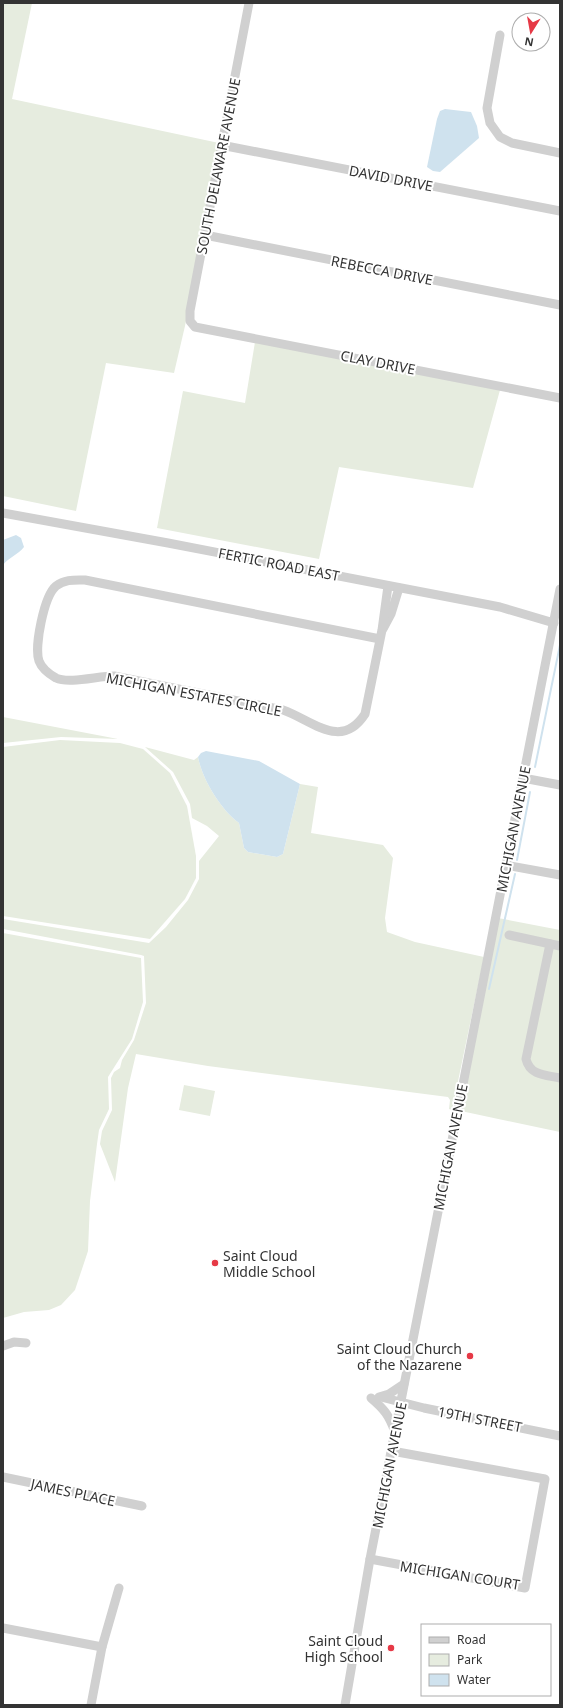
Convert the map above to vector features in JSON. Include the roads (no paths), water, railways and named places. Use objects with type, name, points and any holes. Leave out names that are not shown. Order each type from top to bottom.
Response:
[{"type":"street","name":"SOUTH DELAWARE AVENUE","points":[[195,327],[190,321],[190,311],[249,3]]},
{"type":"street","points":[[500,35],[487,108],[490,123],[500,137],[508,142],[516,145],[560,153]]},
{"type":"street","name":"DAVID DRIVE","points":[[221,146],[560,211]]},
{"type":"street","name":"REBECCA DRIVE","points":[[205,235],[560,305]]},
{"type":"street","name":"CLAY DRIVE","points":[[195,327],[560,398]]},
{"type":"street","name":"FERTIC ROAD EAST","points":[[3,513],[500,607],[554,623]]},
{"type":"street","name":"MICHIGAN ESTATES CIRCLE","points":[[381,635],[85,580],[69,580],[57,586],[50,593],[46,604],[38,647],[39,661],[46,672],[58,679],[72,680],[100,676],[114,676],[283,710],[296,714],[329,732],[340,732],[349,730],[358,724],[365,714],[381,635],[388,586]]},
{"type":"street","name":"MICHIGAN ESTATES CIRCLE","points":[[381,635],[392,614],[399,588]]},
{"type":"street","name":"MICHIGAN AVENUE","points":[[345,1705],[370,1559],[560,589]]},
{"type":"street","points":[[523,778],[560,785]]},
{"type":"street","points":[[505,865],[560,875]]},
{"type":"street","points":[[509,935],[560,946]]},
{"type":"street","points":[[550,944],[526,1059],[528,1067],[534,1073],[560,1078]]},
{"type":"street","points":[[3,1346],[14,1342],[26,1343]]},
{"type":"street","points":[[395,1433],[383,1408],[371,1398],[389,1394],[404,1384]]},
{"type":"street","name":"19TH STREET","points":[[381,1397],[401,1403],[560,1436]]},
{"type":"street","name":"MICHIGAN COURT","points":[[370,1559],[525,1588],[545,1479],[392,1451]]},
{"type":"street","name":"JAMES PLACE","points":[[3,1477],[142,1506]]},
{"type":"street","points":[[91,1705],[102,1647],[119,1588]]},
{"type":"street","points":[[3,1628],[102,1647]]},
{"type":"water","points":[[445,109],[471,112],[477,126],[479,138],[440,172],[433,171],[427,167],[437,119],[440,111]]},
{"type":"water","points":[[16,535],[21,538],[24,547],[3,565],[3,540]]},
{"type":"water","points":[[206,751],[259,761],[300,784],[283,854],[277,857],[248,852],[244,848],[239,823],[219,802],[208,784],[200,766],[198,757],[201,753]]},
{"type":"waterway","points":[[535,767],[560,645]]},
{"type":"waterway","points":[[517,860],[530,792]]},
{"type":"waterway","points":[[489,989],[515,874]]},
{"type":"place","name":"Saint Cloud Middle School","points":[[215,1263]]},
{"type":"place","name":"Saint Cloud Church of the Nazarene","points":[[470,1356]]},
{"type":"place","name":"Saint Cloud High School","points":[[391,1648]]}]
